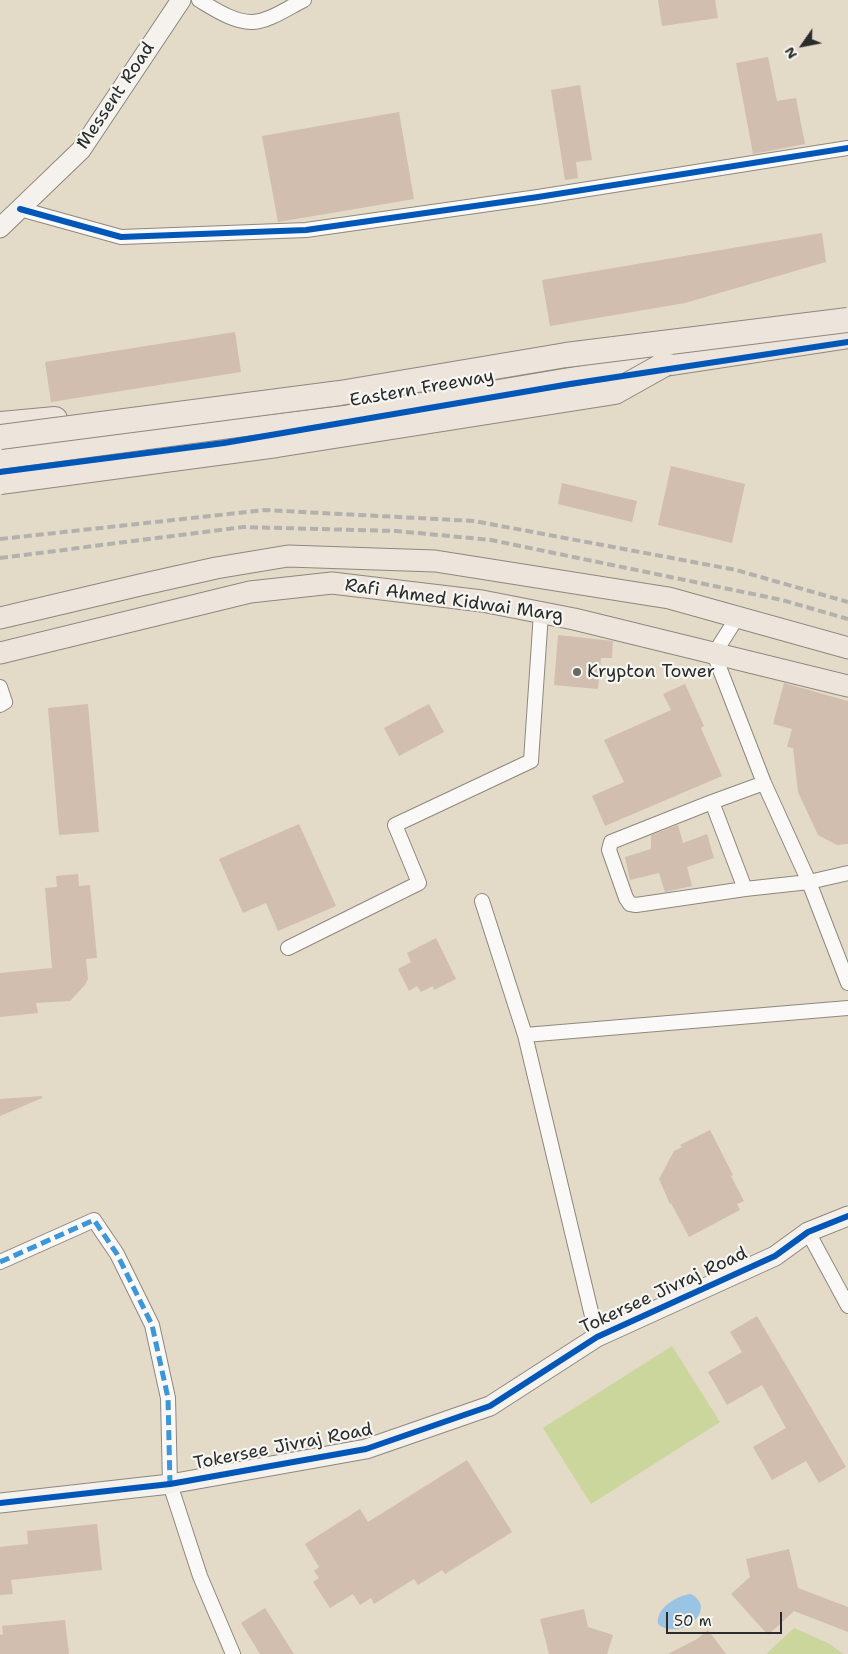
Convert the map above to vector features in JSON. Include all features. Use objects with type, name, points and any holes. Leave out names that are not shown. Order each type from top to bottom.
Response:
[{"type":"highway","name":"Eastern Freeway","points":[[4,435],[340,393],[566,355],[848,320]]},
{"type":"highway","name":"Eastern Freeway","points":[[0,460],[344,418],[665,364],[848,336]]},
{"type":"highway","points":[[0,482],[277,445],[615,392],[665,364]]},
{"type":"main road","name":"Rafi Ahmed Kidwai Marg","points":[[0,618],[216,568],[288,556],[436,561],[669,598],[848,648]]},
{"type":"main road","points":[[430,595],[436,561]]},
{"type":"main road","name":"Rafi Ahmed Kidwai Marg","points":[[0,653],[250,592],[332,583],[482,602],[574,619],[848,686]]},
{"type":"street","name":"Messent Road","points":[[0,228],[81,150],[181,0]]},
{"type":"street","points":[[199,0],[217,10],[251,22],[261,21],[304,0]]},
{"type":"street","points":[[20,209],[121,237],[306,230],[538,198],[848,148]]},
{"type":"street","points":[[0,432],[4,435],[346,396],[538,366],[848,324]]},
{"type":"street","points":[[0,472],[224,443],[570,384],[848,342]]},
{"type":"street","points":[[288,948],[420,883],[395,825],[531,761],[541,613]]},
{"type":"street","points":[[738,616],[714,654],[764,783],[809,882],[848,982]]},
{"type":"street","points":[[0,687],[5,702],[0,705]]},
{"type":"street","points":[[764,783],[611,842],[609,850],[626,898],[630,904],[636,906],[745,889],[809,882],[848,873]]},
{"type":"street","points":[[712,802],[745,889]]},
{"type":"street","points":[[482,901],[525,1035],[597,1337]]},
{"type":"street","points":[[525,1035],[848,1008]]},
{"type":"street","name":"Tokersee Jivraj Road","points":[[0,1503],[170,1484],[366,1450],[490,1406],[597,1337],[775,1256],[808,1232],[848,1216]]},
{"type":"street","points":[[0,1262],[94,1220],[118,1254],[152,1325],[168,1398],[170,1484],[200,1576],[233,1654]]},
{"type":"street","points":[[808,1232],[848,1306]]},
{"type":"green space","points":[[672,1346],[720,1422],[591,1504],[543,1428]]},
{"type":"green space","points":[[794,1628],[830,1644],[843,1654],[766,1654]]},
{"type":"water","points":[[691,1594],[699,1601],[701,1608],[699,1615],[693,1622],[685,1627],[676,1629],[666,1629],[658,1624],[660,1613],[668,1603]]},
{"type":"building","points":[[658,0],[715,0],[718,18],[662,26]]},
{"type":"building","points":[[768,57],[777,101],[796,98],[805,144],[753,154],[736,63]]},
{"type":"building","points":[[580,85],[592,160],[576,162],[578,178],[565,180],[551,90]]},
{"type":"building","points":[[399,112],[414,199],[278,222],[262,136]]},
{"type":"building","points":[[822,233],[826,262],[685,303],[550,326],[542,280]]},
{"type":"building","points":[[235,332],[241,372],[51,402],[45,362]]},
{"type":"building","points":[[671,466],[745,484],[732,543],[658,525]]},
{"type":"building","points":[[562,483],[637,501],[632,522],[558,504]]},
{"type":"building","name":"Krypton Tower","points":[[558,635],[613,641],[612,658],[601,658],[598,689],[554,685]]},
{"type":"building","points":[[784,683],[848,701],[848,844],[837,845],[818,835],[798,792],[793,748],[787,747],[792,729],[773,724]]},
{"type":"building","points":[[685,684],[704,726],[701,728],[722,776],[605,826],[592,796],[624,782],[604,740],[671,710],[663,694]]},
{"type":"building","points":[[88,704],[99,832],[59,835],[48,708]]},
{"type":"building","points":[[429,704],[444,732],[399,756],[384,728]]},
{"type":"building","points":[[299,824],[336,906],[278,931],[266,903],[243,913],[219,859]]},
{"type":"building","points":[[678,825],[683,843],[707,834],[714,858],[687,867],[692,886],[665,892],[659,873],[630,880],[625,857],[651,849],[651,835]]},
{"type":"building","points":[[78,874],[79,886],[90,885],[97,958],[86,959],[88,979],[85,985],[70,1001],[36,1003],[38,1013],[0,1017],[0,973],[52,968],[45,888],[57,887],[56,876]]},
{"type":"building","points":[[436,938],[456,979],[434,990],[433,986],[421,992],[417,986],[409,991],[398,969],[411,962],[407,953]]},
{"type":"building","points":[[42,1096],[42,1098],[0,1116],[0,1099]]},
{"type":"building","points":[[710,1130],[744,1201],[737,1204],[740,1210],[689,1237],[670,1204],[659,1179],[674,1151],[682,1147],[680,1145]]},
{"type":"building","points":[[757,1316],[846,1467],[819,1483],[806,1461],[772,1480],[753,1447],[786,1428],[762,1385],[727,1405],[708,1372],[742,1352],[730,1332]]},
{"type":"building","points":[[467,1460],[512,1532],[445,1574],[442,1570],[418,1585],[414,1579],[374,1604],[371,1598],[360,1605],[353,1594],[330,1608],[313,1582],[319,1578],[314,1571],[319,1567],[305,1544],[360,1509],[368,1522]]},
{"type":"building","points":[[97,1524],[102,1570],[11,1580],[13,1594],[0,1595],[0,1547],[28,1544],[27,1531]]},
{"type":"building","points":[[789,1549],[798,1588],[848,1607],[848,1632],[794,1611],[768,1635],[731,1594],[750,1577],[746,1559]]},
{"type":"building","points":[[265,1608],[294,1654],[260,1654],[241,1623]]},
{"type":"building","points":[[584,1609],[588,1627],[613,1635],[607,1654],[549,1654],[540,1619]]},
{"type":"building","points":[[65,1620],[69,1654],[0,1654],[0,1635],[3,1634],[2,1626]]},
{"type":"building","points":[[708,1630],[726,1654],[668,1654],[697,1639]]},
{"type":"railway","points":[[0,539],[265,510],[474,521],[736,570],[848,602]]},
{"type":"railway","points":[[0,558],[243,527],[396,531],[491,540],[782,600],[848,619]]},
{"type":"marked path","points":[[0,1262],[94,1220],[117,1254],[152,1325],[168,1398],[170,1484]]},
{"type":"cycle path","points":[[20,209],[121,237],[306,230],[538,197],[848,148]]},
{"type":"cycle path","points":[[0,472],[224,443],[570,384],[848,342]]},
{"type":"cycle path","points":[[0,1503],[170,1484],[366,1449],[490,1406],[597,1337],[775,1256],[808,1232],[848,1216]]},
{"type":"place","name":"Krypton Tower","points":[[577,672]]}]
